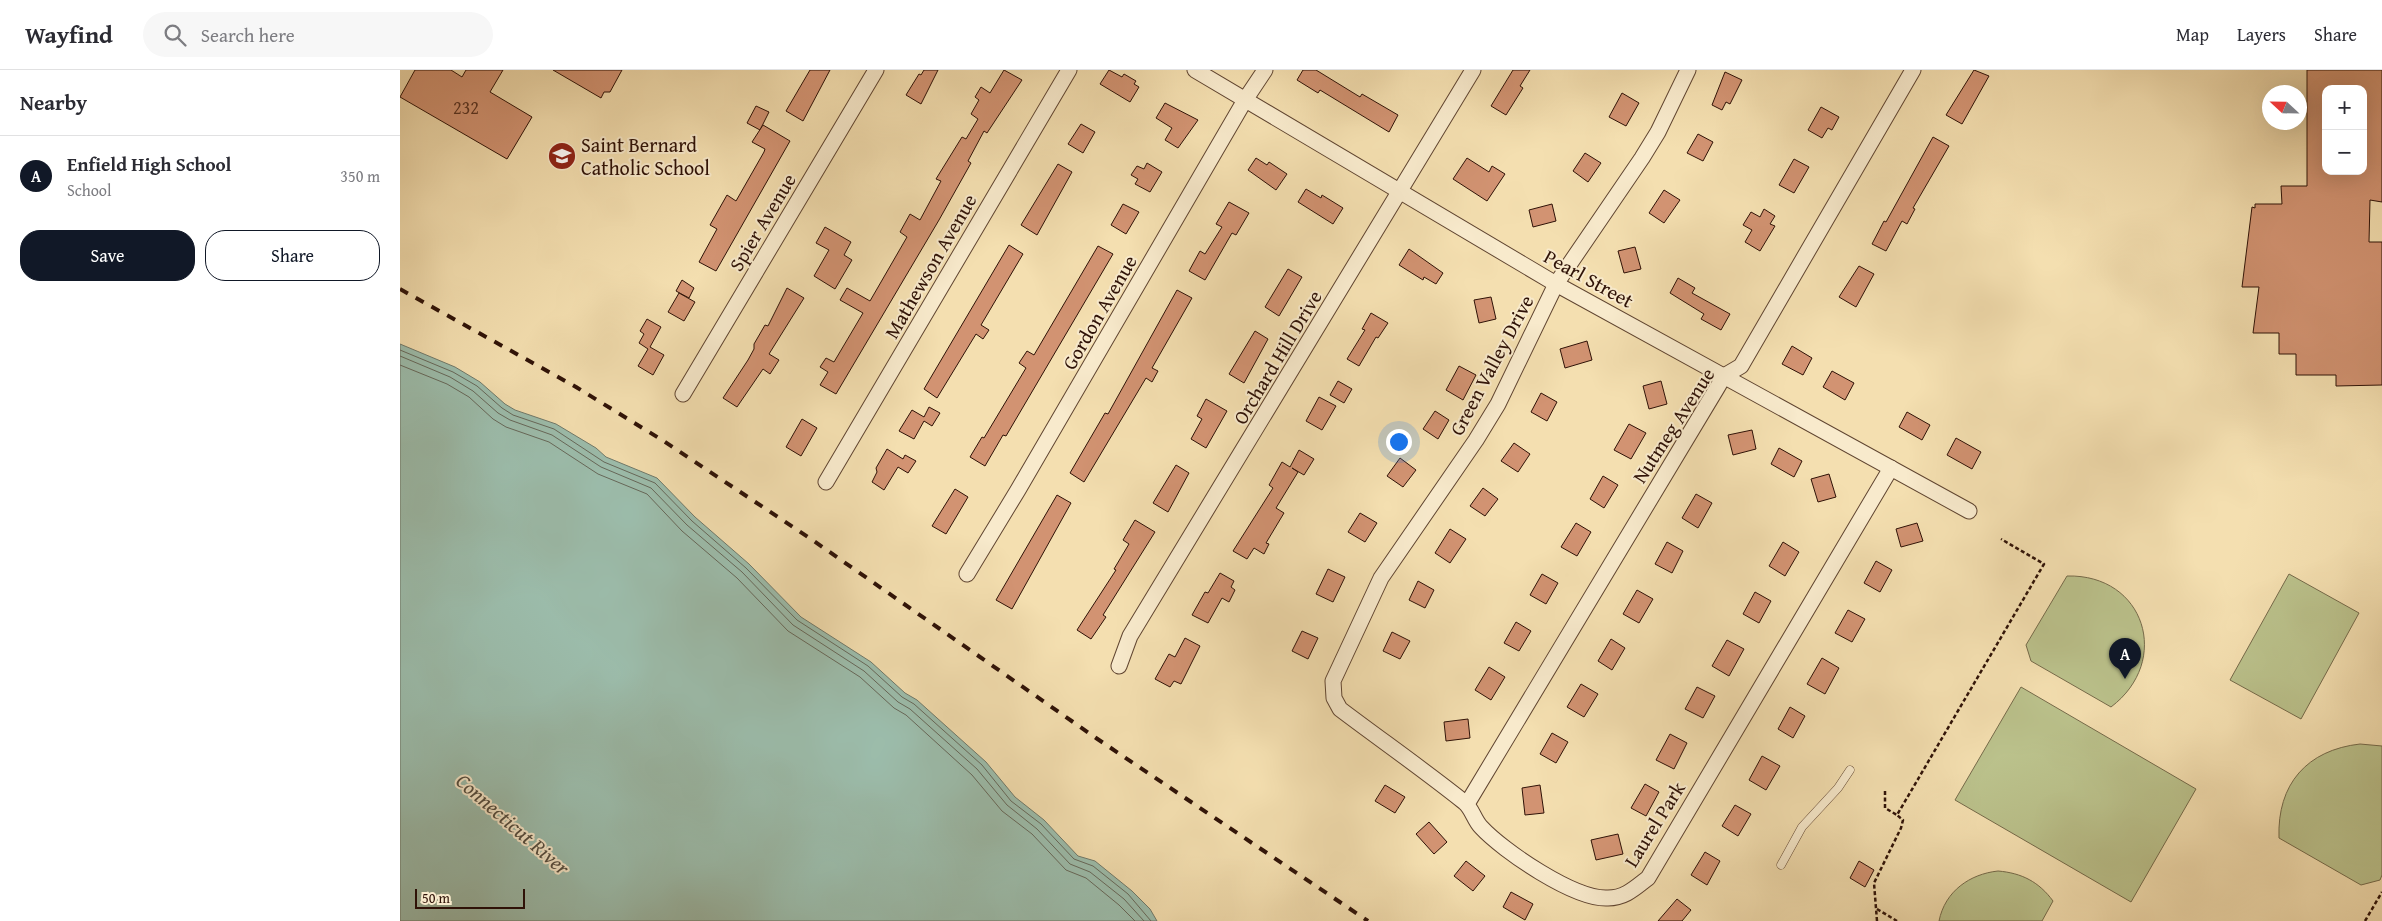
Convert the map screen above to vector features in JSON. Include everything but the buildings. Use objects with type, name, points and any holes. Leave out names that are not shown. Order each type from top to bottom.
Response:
[{"type":"street","name":"Spier Avenue","points":[[683,394],[876,70]]},
{"type":"street","name":"Mathewson Avenue","points":[[826,482],[1069,70]]},
{"type":"street","name":"Pearl Street","points":[[1195,70],[1556,284],[1969,512]]},
{"type":"street","name":"Gordon Avenue","points":[[967,574],[1245,100],[1265,70]]},
{"type":"street","name":"Orchard Hill Drive","points":[[1120,666],[1130,636],[1473,70]]},
{"type":"street","name":"Green Valley Drive","points":[[1333,681],[1381,578],[1476,440],[1498,404],[1556,284],[1642,158],[1670,109],[1688,70]]},
{"type":"street","name":"Nutmeg Avenue","points":[[1467,804],[1724,376],[1741,366],[1913,70]]},
{"type":"street","name":"Laurel Park","points":[[1333,681],[1334,698],[1340,709],[1467,804],[1481,827],[1511,852],[1540,872],[1570,888],[1596,897],[1608,898],[1627,894],[1648,878],[1890,468]]},
{"type":"lane","points":[[1781,865],[1802,827],[1838,788],[1850,770]]},
{"type":"path","points":[[1898,815],[2044,564],[2001,538]]},
{"type":"path","points":[[1877,921],[1874,883],[1901,828],[1903,820],[1885,808],[1885,792]]},
{"type":"path","points":[[2365,921],[2382,892]]},
{"type":"path","points":[[1876,908],[1897,921]]},
{"type":"green space","points":[[2289,574],[2359,613],[2301,719],[2230,680]]},
{"type":"green space","points":[[2067,576],[2094,579],[2115,589],[2131,604],[2141,624],[2144,645],[2141,667],[2130,688],[2111,707],[2031,661],[2026,645]]},
{"type":"green space","points":[[2021,687],[2196,789],[2131,902],[1955,800]]},
{"type":"green space","points":[[2360,744],[2382,746],[2382,875],[2380,880],[2361,885],[2279,838],[2283,801],[2299,773],[2311,762],[2325,754]]},
{"type":"green space","points":[[1998,871],[2022,876],[2048,894],[2053,901],[2042,921],[1939,921],[1947,901],[1960,886],[1978,876]]},
{"type":"water","name":"Connecticut River","points":[[400,344],[455,367],[480,382],[505,404],[515,410],[556,424],[596,448],[606,457],[657,478],[695,517],[749,564],[801,617],[871,662],[905,693],[917,700],[986,762],[1015,797],[1044,820],[1078,856],[1095,861],[1132,891],[1150,909],[1157,921],[400,921]]},
{"type":"railway","points":[[400,289],[576,387],[662,440],[811,539],[1096,738],[1368,921]]},
{"type":"place","name":"Saint Bernard Catholic School","points":[[562,156]]},
{"type":"place","name":"Enfield High School","points":[[2125,679]]}]
